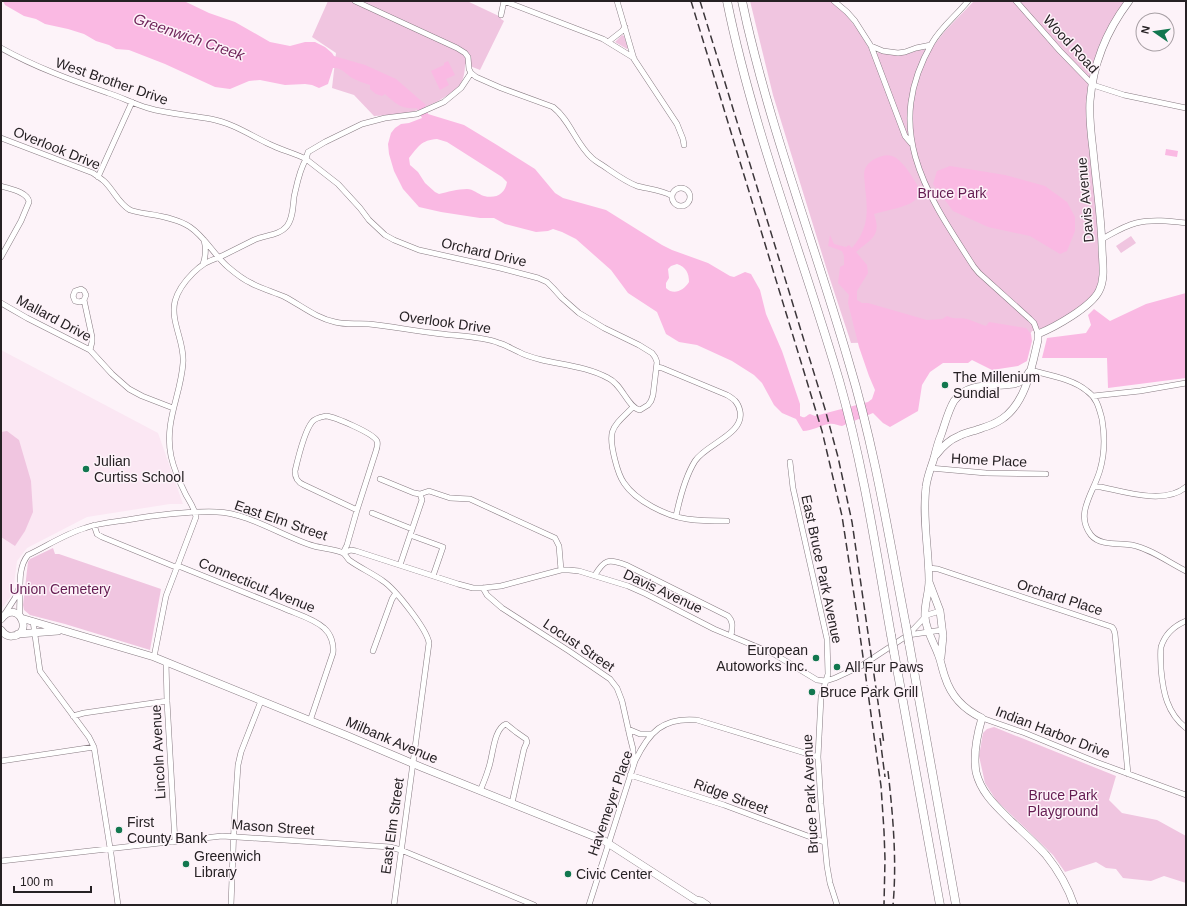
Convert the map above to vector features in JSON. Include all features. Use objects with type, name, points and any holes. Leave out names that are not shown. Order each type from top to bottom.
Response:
[{"type":"highway","points":[[727,1],[737,49],[752,104],[826,340],[850,424],[861,472],[940,905]]},
{"type":"highway","points":[[742,1],[768,103],[844,344],[865,420],[878,477],[906,626],[956,905]]},
{"type":"highway","points":[[948,859],[959,905]]},
{"type":"main road","name":"Davis Avenue","points":[[1038,337],[1089,304],[1100,289],[1104,273],[1090,116],[1090,101],[1092,85],[1099,57],[1107,35],[1129,1]]},
{"type":"main road","points":[[934,457],[950,441],[958,436],[982,428],[1002,419],[1008,414],[1020,398],[1027,382],[1038,337]]},
{"type":"main road","points":[[928,632],[925,617],[929,582],[925,494],[927,480],[937,444],[950,410],[954,401],[966,390],[974,387],[1017,383],[1024,379],[1030,371]]},
{"type":"main road","points":[[929,582],[940,611],[942,630]]},
{"type":"main road","name":"Milbank Avenue","points":[[3,617],[8,613],[13,612],[32,621],[154,657],[310,720],[608,843],[696,902],[701,901],[707,905]]},
{"type":"main road","points":[[18,634],[23,626],[21,617]]},
{"type":"main road","points":[[1,630],[9,636]]},
{"type":"main road","name":"Milbank Avenue","points":[[9,636],[66,630]]},
{"type":"main road","name":"Indian Harbor Drive","points":[[941,659],[942,630]]},
{"type":"main road","name":"Indian Harbor Drive","points":[[928,632],[941,659],[948,686],[964,707],[982,718]]},
{"type":"main road","points":[[1,638],[9,636]]},
{"type":"main road","points":[[982,718],[975,756],[977,773],[981,787],[993,804],[1050,860],[1064,881],[1074,905]]},
{"type":"street","points":[[202,264],[254,240],[279,232],[287,226],[292,212],[301,167],[306,160],[308,152],[362,124],[385,118],[417,114],[444,102],[457,92],[464,84],[470,73],[468,57],[465,53],[356,1]]},
{"type":"street","points":[[501,15],[504,1],[608,42],[634,58]]},
{"type":"street","points":[[617,1],[634,58],[677,124],[684,146]]},
{"type":"street","points":[[834,1],[855,21],[871,46],[905,136],[912,144]]},
{"type":"street","points":[[968,1],[939,34],[924,58],[914,86],[910,116],[910,134],[912,144],[920,173],[935,205],[974,267],[985,279],[1034,323],[1038,337]]},
{"type":"street","name":"Wood Road","points":[[1016,1],[1092,85]]},
{"type":"street","points":[[608,42],[625,27]]},
{"type":"street","points":[[871,46],[884,51],[898,53],[931,45]]},
{"type":"street","name":"West Brother Drive","points":[[1,48],[50,72],[124,98],[146,108],[173,114],[211,119],[246,132],[269,144],[297,154],[306,160]]},
{"type":"street","points":[[470,73],[501,88],[559,112],[592,159],[626,182],[672,196]]},
{"type":"street","points":[[1092,85],[1124,95],[1186,108]]},
{"type":"street","points":[[98,177],[132,102]]},
{"type":"street","name":"Overlook Drive","points":[[1,138],[93,173],[105,182],[128,209],[165,217],[184,223],[191,227],[226,266],[244,280],[288,298],[309,312],[326,320],[343,324],[380,325],[495,342],[520,353],[542,360],[587,370],[606,376],[617,384],[633,407]]},
{"type":"street","name":"Orchard Drive","points":[[306,160],[338,184],[369,220],[385,235],[404,245],[419,250],[500,268],[538,278],[547,282],[579,313],[652,353],[656,357],[657,367]]},
{"type":"street","points":[[1,186],[25,195],[29,199],[28,208],[1,257]]},
{"type":"street","points":[[1102,239],[1130,225],[1140,222],[1169,221],[1186,223]]},
{"type":"street","points":[[154,657],[166,596],[196,517],[196,512],[179,479],[171,455],[170,433],[173,408],[183,364],[183,353],[174,314],[175,300],[181,287],[205,259],[205,245],[203,240]]},
{"type":"street","points":[[84,300],[92,337],[90,350]]},
{"type":"street","name":"Mallard Drive","points":[[1,303],[90,350],[115,377],[129,389],[142,396],[173,408]]},
{"type":"street","points":[[676,516],[687,476],[695,461],[705,450],[720,441],[736,426],[740,418],[740,413],[737,402],[727,395],[657,367],[651,401],[648,406],[640,410],[633,407],[616,424],[612,432],[611,438],[618,472],[629,490],[639,499],[659,511],[686,519],[727,521]]},
{"type":"street","points":[[1030,371],[1080,386],[1093,396],[1098,405],[1104,434],[1104,446],[1100,472],[1084,508],[1084,521],[1092,537],[1104,542],[1132,545],[1150,551],[1186,571]]},
{"type":"street","points":[[1093,396],[1140,391],[1186,383]]},
{"type":"street","points":[[343,553],[347,545],[376,451],[377,441],[369,434],[332,417],[316,418],[312,421],[307,430],[295,470],[295,476],[300,483],[357,510]]},
{"type":"street","name":"East Bruce Park Avenue","points":[[790,462],[793,488],[826,633],[828,674],[826,681]]},
{"type":"street","name":"Home Place","points":[[930,468],[986,473],[1046,474]]},
{"type":"street","points":[[380,479],[414,493],[420,494],[429,491],[450,498],[470,499],[556,538],[559,546],[561,570]]},
{"type":"street","points":[[1094,487],[1153,497],[1170,494],[1183,490],[1186,487]]},
{"type":"street","points":[[400,565],[422,500],[420,494]]},
{"type":"street","name":"East Elm Street","points":[[21,617],[19,608],[21,568],[28,555],[69,534],[94,525],[162,514],[196,512],[235,514],[299,541],[343,553],[348,559],[383,581],[396,593],[420,623],[429,638],[394,905]]},
{"type":"street","points":[[372,513],[412,529]]},
{"type":"street","name":"Connecticut Avenue","points":[[94,525],[97,534],[102,537],[312,620],[325,628],[332,644],[333,653],[310,720]]},
{"type":"street","points":[[410,535],[443,547],[434,576]]},
{"type":"street","name":"Davis Avenue","points":[[343,553],[351,550],[356,551],[467,587],[483,588],[501,586],[561,570],[595,575],[628,586],[646,594],[696,620],[774,654],[817,680],[826,681]]},
{"type":"street","points":[[595,575],[600,566],[606,562],[616,561],[626,565],[728,616],[733,623],[731,636]]},
{"type":"street","name":"Orchard Place","points":[[928,568],[938,569],[1112,627],[1115,634],[1128,774]]},
{"type":"street","name":"East Elm Street","points":[[3,617],[15,598],[19,587]]},
{"type":"street","name":"Locust Street","points":[[483,588],[487,595],[502,608],[610,679],[620,692],[633,749],[634,765]]},
{"type":"street","points":[[373,651],[392,599],[396,593]]},
{"type":"street","points":[[908,639],[925,617],[940,611]]},
{"type":"street","points":[[32,621],[40,671],[89,737],[94,747],[118,905]]},
{"type":"street","points":[[1186,621],[1173,628],[1168,633],[1161,647],[1160,655],[1162,677],[1167,701],[1176,719],[1186,728]]},
{"type":"street","points":[[826,681],[861,666],[908,639],[928,632],[942,630]]},
{"type":"street","name":"Lincoln Avenue","points":[[166,662],[175,842]]},
{"type":"street","name":"Bruce Park Avenue","points":[[826,681],[822,690],[820,702],[818,757],[828,875],[837,905]]},
{"type":"street","points":[[73,716],[84,713],[167,701]]},
{"type":"street","points":[[231,905],[238,765],[241,752],[261,701]]},
{"type":"street","name":"Indian Harbor Drive","points":[[982,718],[1025,733],[1158,786],[1186,795]]},
{"type":"street","name":"Havemeyer Place","points":[[589,905],[630,775],[643,745],[652,733],[673,721],[680,719],[697,720],[818,757]]},
{"type":"street","points":[[480,790],[493,754],[495,739],[503,725],[506,724],[526,739],[527,742],[524,749],[512,803]]},
{"type":"street","name":"Havemeyer Place","points":[[628,729],[640,734],[652,733]]},
{"type":"street","points":[[1,761],[94,747]]},
{"type":"street","name":"Ridge Street","points":[[630,775],[717,803],[824,842]]},
{"type":"street","name":"Mason Street","points":[[1,862],[222,836],[390,847],[401,850],[534,905]]},
{"type":"shaded area","name":"Julian Curtiss School","points":[[1,350],[158,433],[183,504],[170,504],[87,517],[27,548],[17,561],[13,592],[1,609]]},
{"type":"green space","points":[[328,1],[467,1],[501,17],[504,21],[480,70],[465,64],[461,83],[451,93],[431,105],[411,112],[374,116],[354,95],[332,88],[336,53],[312,37]]},
{"type":"green space","name":"Bruce Park","points":[[750,1],[830,1],[849,18],[872,54],[880,52],[892,55],[901,55],[918,50],[931,49],[945,31],[974,1],[1126,1],[1117,13],[1089,91],[1100,267],[1099,284],[1094,294],[1081,306],[1049,326],[1032,331],[1028,338],[851,343],[773,95]]},
{"type":"green space","points":[[622,35],[624,36],[627,49],[615,42]]},
{"type":"green space","points":[[1131,236],[1136,243],[1121,253],[1116,246]]},
{"type":"green space","points":[[7,431],[19,440],[31,481],[33,512],[25,531],[15,546],[1,537],[1,432]]},
{"type":"green space","name":"Union Cemetery","points":[[53,548],[55,554],[59,554],[161,589],[150,650],[30,615],[24,610],[23,605],[28,562],[30,559]]},
{"type":"green space","name":"Bruce Park Playground","points":[[994,727],[1116,776],[1109,800],[1122,813],[1157,820],[1186,836],[1186,883],[1164,876],[1151,881],[1123,878],[1116,869],[1106,868],[1096,862],[1065,872],[1053,855],[996,800],[985,783],[979,756],[983,733],[987,729]]},
{"type":"water","name":"Greenwich Creek","points":[[3,1],[184,1],[209,13],[235,22],[270,42],[290,46],[305,42],[315,42],[325,47],[334,56],[365,65],[396,79],[426,105],[428,114],[464,125],[497,145],[535,169],[555,193],[563,198],[606,210],[662,245],[708,263],[730,276],[734,277],[745,272],[751,274],[760,290],[766,314],[782,351],[800,404],[800,416],[803,417],[810,414],[815,416],[868,402],[872,399],[875,390],[859,347],[848,303],[849,295],[838,283],[840,267],[844,265],[844,256],[842,251],[828,246],[830,235],[834,244],[846,247],[849,245],[852,248],[858,241],[862,234],[867,212],[864,175],[865,169],[868,164],[875,159],[888,155],[892,156],[904,165],[911,175],[919,188],[918,195],[915,200],[907,205],[874,214],[877,227],[876,232],[870,240],[856,252],[867,265],[868,273],[857,291],[857,300],[862,303],[868,303],[927,320],[942,319],[947,316],[967,319],[986,326],[989,322],[1026,328],[1031,334],[1032,341],[1027,361],[1018,366],[992,370],[972,360],[968,363],[943,363],[930,372],[922,385],[918,411],[890,427],[883,423],[873,413],[842,426],[829,424],[803,431],[796,419],[782,413],[774,405],[762,383],[754,375],[732,361],[697,345],[679,342],[666,334],[657,312],[628,293],[611,270],[576,239],[553,229],[536,232],[505,224],[494,218],[480,218],[419,207],[403,189],[394,171],[388,144],[391,133],[395,128],[401,124],[409,123],[422,118],[417,108],[403,107],[385,94],[382,96],[376,94],[370,89],[370,85],[352,78],[338,68],[333,68],[328,84],[319,88],[305,84],[285,85],[260,80],[249,81],[230,89],[215,87],[165,64],[129,50],[116,49],[96,41],[84,34],[45,24],[36,19],[24,16],[5,5]],"holes":[[[437,139],[447,142],[502,177],[507,182],[504,190],[499,195],[492,197],[484,196],[467,189],[439,194],[435,192],[425,183],[418,172],[410,165],[409,158],[423,143]],[[677,264],[683,267],[686,271],[689,282],[682,290],[672,292],[666,288],[666,283],[669,278],[668,269]]]},
{"type":"water","points":[[448,61],[455,75],[446,79],[449,85],[440,90],[431,71],[444,65],[444,63]]},
{"type":"water","points":[[1166,149],[1178,151],[1177,157],[1165,155]]},
{"type":"water","points":[[950,166],[1005,175],[1045,186],[1067,202],[1075,217],[1075,231],[1067,251],[1060,254],[1030,236],[988,227],[953,211],[933,184],[937,171]]},
{"type":"water","points":[[1186,293],[1186,378],[1108,388],[1107,358],[1042,358],[1047,338],[1086,333],[1091,325],[1088,315],[1094,309],[1110,321],[1146,304]]},
{"type":"railway","points":[[691,1],[822,431],[842,516],[881,786],[885,859],[884,905]]},
{"type":"railway","points":[[700,1],[825,409],[838,457],[852,522],[884,744]]},
{"type":"railway","points":[[880,738],[885,777]]},
{"type":"railway","points":[[888,771],[894,838],[895,872],[893,905]]},
{"type":"place","name":"The Millenium Sundial","points":[[945,385]]},
{"type":"place","name":"Julian Curtiss School","points":[[86,469]]},
{"type":"place","name":"European Autoworks Inc.","points":[[816,658]]},
{"type":"place","name":"All Fur Paws","points":[[837,667]]},
{"type":"place","name":"Bruce Park Grill","points":[[812,692]]},
{"type":"place","name":"First County Bank","points":[[119,830]]},
{"type":"place","name":"Greenwich Library","points":[[186,864]]},
{"type":"place","name":"Civic Center","points":[[568,874]]}]
